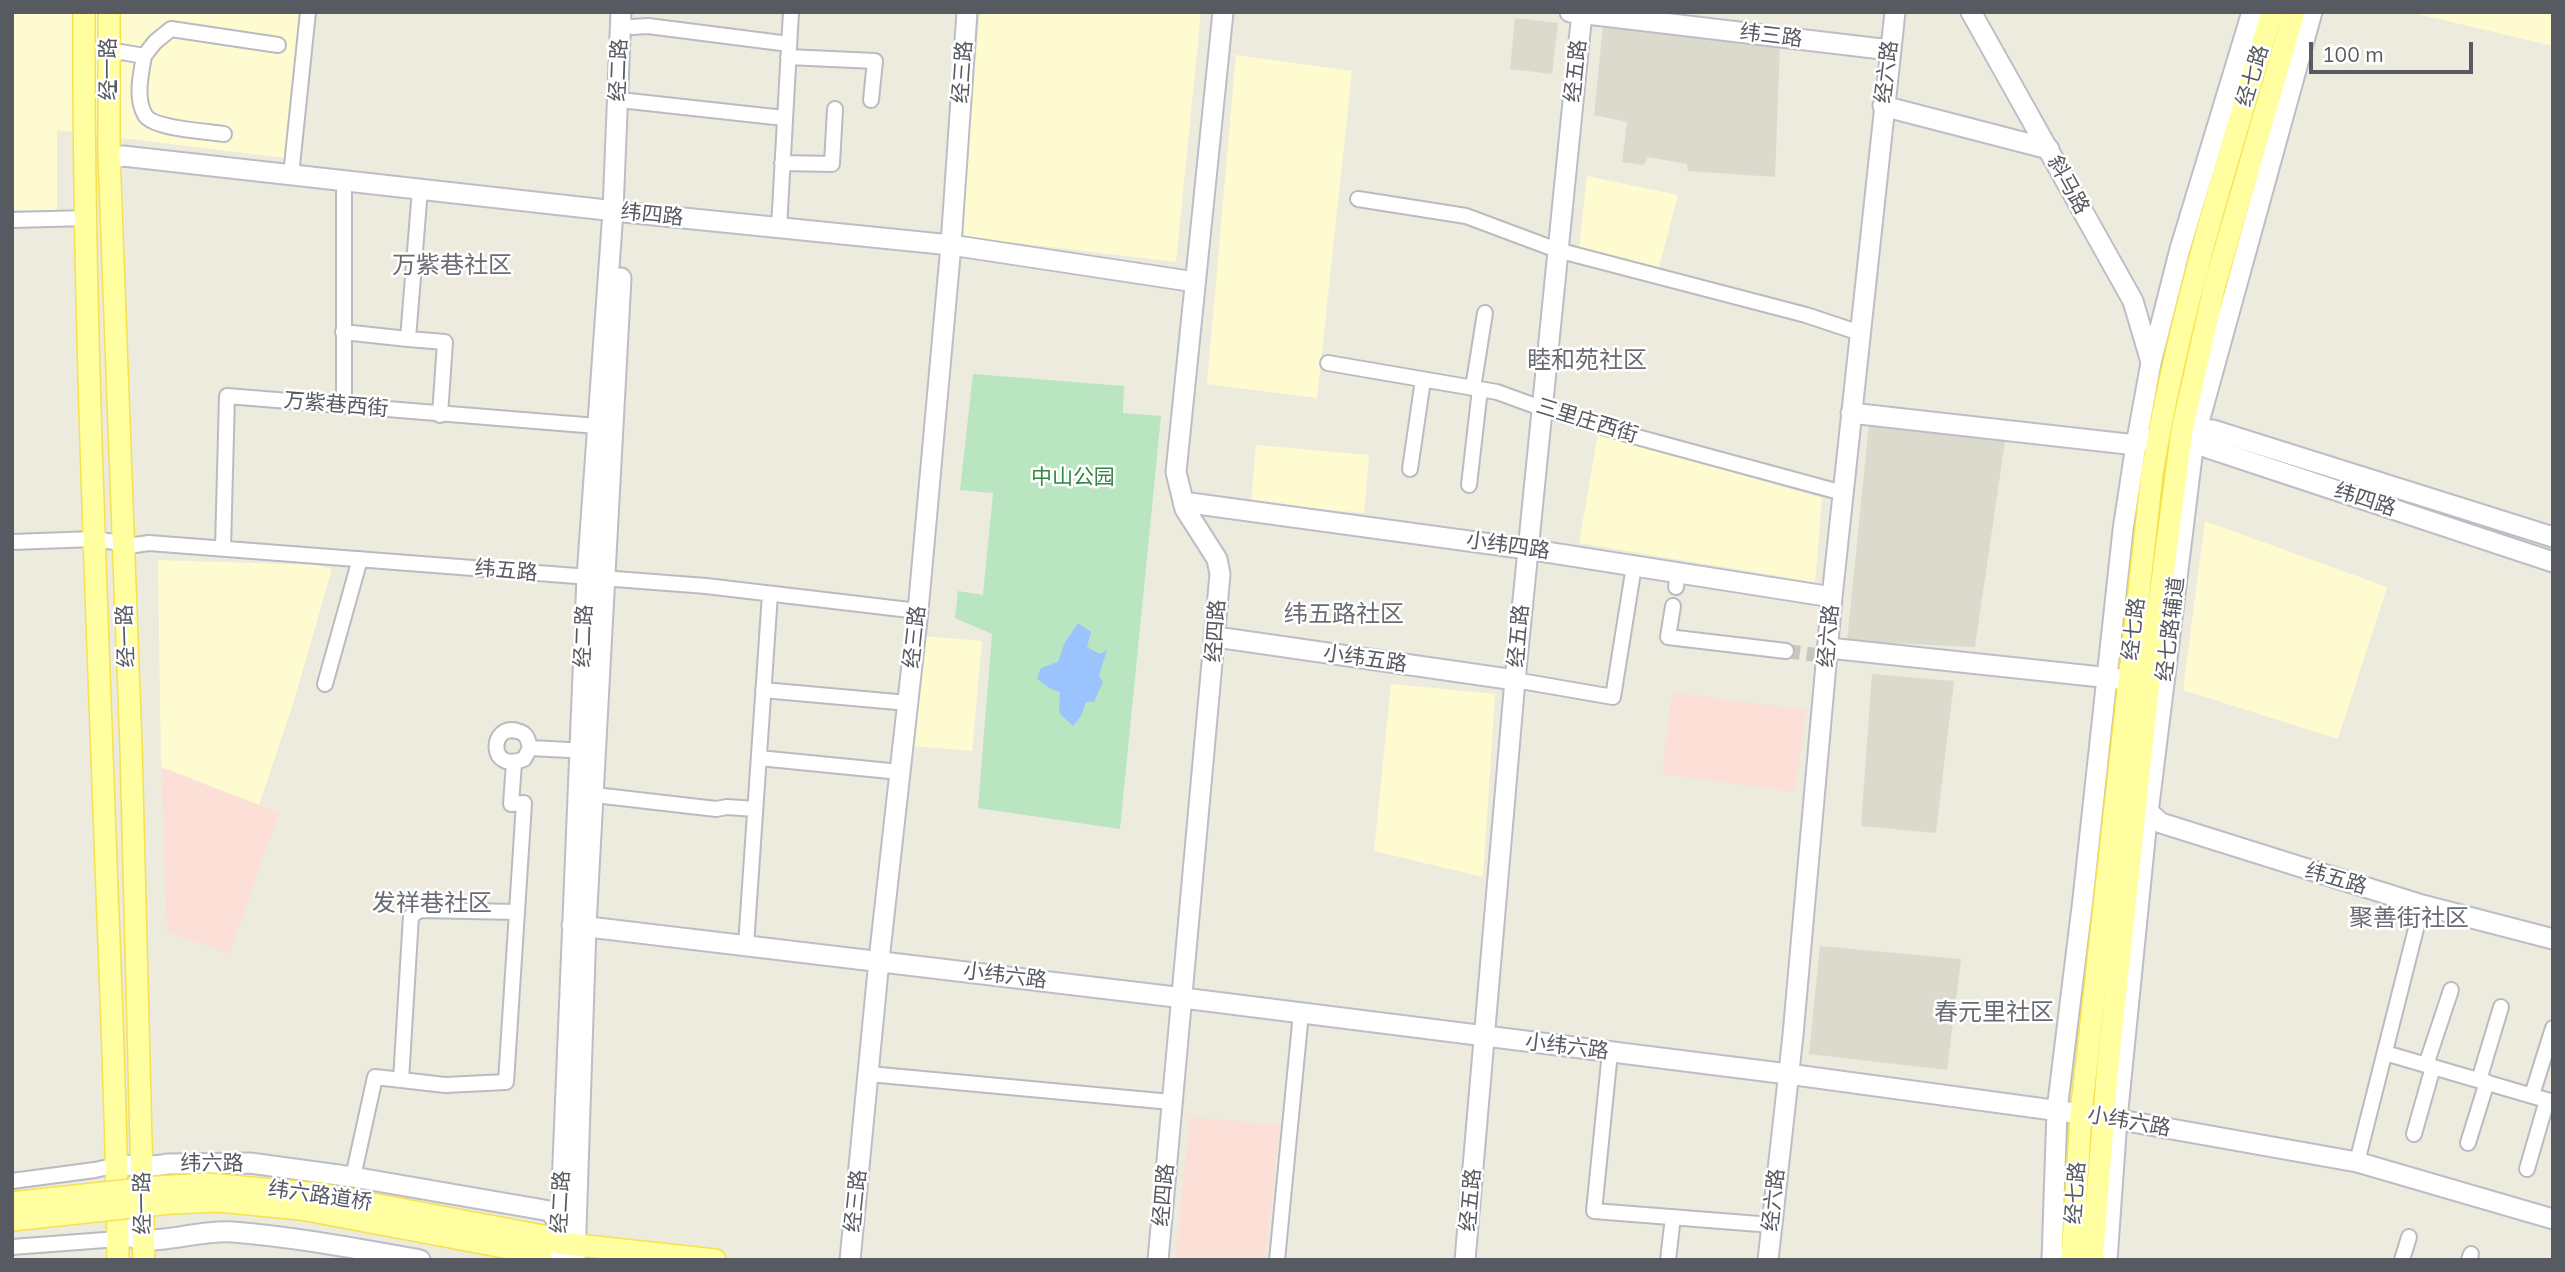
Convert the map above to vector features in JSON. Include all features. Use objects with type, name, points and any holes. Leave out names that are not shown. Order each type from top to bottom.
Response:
[{"type":"main road","name":"经一路","points":[[84,12],[94,539],[118,1249]]},
{"type":"main road","name":"经一路","points":[[109,12],[109,154],[131,747],[144,1250]]},
{"type":"main road","name":"经七路","points":[[2072,1260],[2081,1114],[2118,679],[2160,425],[2216,200],[2272,12]]},
{"type":"main road","name":"经七路","points":[[2092,1260],[2145,820],[2152,654],[2215,284],[2294,12]]},
{"type":"main road","name":"纬六路道桥","points":[[12,1203],[158,1187],[231,1185],[319,1194],[561,1249]]},
{"type":"main road","name":"纬六路道桥","points":[[12,1220],[170,1203],[218,1201],[301,1209],[561,1249]]},
{"type":"main road","name":"纬六路","points":[[561,1249],[603,1260]]},
{"type":"main road","name":"纬六路","points":[[561,1249],[715,1260]]},
{"type":"street","points":[[291,175],[308,12]]},
{"type":"street","points":[[779,228],[791,12]]},
{"type":"street","name":"经三路","points":[[850,1260],[879,960],[918,611],[951,245],[967,12]]},
{"type":"street","name":"经四路","points":[[1158,1260],[1220,574],[1217,559],[1195,529],[1182,502],[1176,472],[1223,12]]},
{"type":"street","name":"经六路","points":[[1768,1260],[1788,1074],[1824,653],[1895,12]]},
{"type":"street","name":"斜马路","points":[[1971,12],[2133,301],[2151,363]]},
{"type":"street","points":[[2052,1260],[2057,1110],[2118,679],[2123,530],[2136,445],[2151,363],[2180,249],[2252,12]]},
{"type":"street","points":[[2191,433],[2312,12]]},
{"type":"street","name":"纬三路","points":[[1578,13],[1890,50]]},
{"type":"street","name":"经五路","points":[[1465,1260],[1515,680],[1578,13]]},
{"type":"street","points":[[629,17],[648,26],[788,51],[875,61],[871,100]]},
{"type":"street","name":"经二路","points":[[596,578],[597,426],[629,101],[629,17]]},
{"type":"street","name":"经二路","points":[[561,1249],[629,17]]},
{"type":"street","points":[[223,134],[154,123],[145,115],[139,90],[144,55],[171,29],[278,45]]},
{"type":"street","points":[[108,53],[144,55]]},
{"type":"street","points":[[629,101],[784,118]]},
{"type":"street","points":[[1884,106],[2049,149]]},
{"type":"street","points":[[782,163],[832,164],[835,109]]},
{"type":"street","name":"纬四路","points":[[109,154],[116,158],[123,156],[951,245],[1195,282]]},
{"type":"street","points":[[344,181],[344,406]]},
{"type":"street","points":[[408,339],[421,189]]},
{"type":"street","points":[[1358,199],[1466,216],[1557,250],[1806,315],[1860,333]]},
{"type":"street","points":[[12,220],[87,218]]},
{"type":"street","points":[[1469,485],[1485,313]]},
{"type":"street","points":[[343,332],[445,342],[440,415]]},
{"type":"street","name":"三里庄西街","points":[[1328,363],[1497,392],[1541,408],[1843,493]]},
{"type":"street","points":[[1410,469],[1423,380]]},
{"type":"street","name":"万紫巷西街","points":[[223,548],[227,396],[597,426]]},
{"type":"street","points":[[1851,413],[2136,445],[2160,425]]},
{"type":"street","name":"纬四路","points":[[2160,425],[2191,433],[2213,430],[2553,537]]},
{"type":"street","name":"纬四路","points":[[2191,433],[2208,448],[2553,562]]},
{"type":"street","name":"小纬四路","points":[[1182,502],[1527,549],[1634,566],[1677,579],[1832,597]]},
{"type":"street","name":"纬五路","points":[[12,541],[94,539],[135,545],[149,543],[223,548],[596,578],[918,611]]},
{"type":"street","points":[[325,684],[360,559]]},
{"type":"street","points":[[1515,680],[1613,697],[1634,566]]},
{"type":"street","points":[[746,945],[770,594]]},
{"type":"street","points":[[1673,606],[1668,637],[1786,651]]},
{"type":"street","name":"小纬五路","points":[[1216,637],[1515,680]]},
{"type":"street","points":[[1824,653],[2118,679]]},
{"type":"street","points":[[763,690],[908,703]]},
{"type":"street","points":[[511,729],[527,737],[530,748],[524,759],[514,763],[503,760],[497,752],[497,741],[502,733],[511,729]]},
{"type":"street","points":[[530,748],[588,751]]},
{"type":"street","name":"经二路","points":[[579,926],[595,795],[588,751]]},
{"type":"street","points":[[758,758],[900,772]]},
{"type":"street","points":[[353,1177],[375,1077],[445,1085],[506,1082],[524,803],[511,804],[514,763]]},
{"type":"street","points":[[595,795],[716,809],[755,809]]},
{"type":"street","name":"纬五路","points":[[2145,820],[2422,905],[2553,939]]},
{"type":"street","points":[[2357,1162],[2422,905]]},
{"type":"street","points":[[401,1080],[411,916],[420,909],[517,912]]},
{"type":"street","name":"小纬六路","points":[[579,926],[879,960],[2057,1110],[2357,1162],[2553,1219]]},
{"type":"street","points":[[2414,1134],[2429,1066],[2451,990]]},
{"type":"street","points":[[2468,1143],[2501,1007]]},
{"type":"street","points":[[1278,1260],[1301,1013]]},
{"type":"street","points":[[2532,1096],[2553,1028]]},
{"type":"street","points":[[1610,1052],[1594,1211],[1772,1225]]},
{"type":"street","points":[[2385,1053],[2550,1101],[2527,1169]]},
{"type":"street","points":[[869,1074],[1171,1102]]},
{"type":"street","points":[[2107,1260],[2110,1118]]},
{"type":"street","name":"纬六路","points":[[117,1166],[250,1163],[353,1177],[550,1211],[561,1249]]},
{"type":"street","points":[[12,1181],[117,1166],[130,1172],[131,1237],[144,1250],[156,1241],[166,1238],[229,1231],[312,1241],[408,1259]]},
{"type":"street","points":[[1668,1260],[1673,1217]]},
{"type":"street","points":[[2402,1260],[2409,1237]]},
{"type":"street","points":[[12,1247],[118,1249]]},
{"type":"shaded area","points":[[12,12],[301,12],[285,158],[57,130],[57,210],[12,210]]},
{"type":"shaded area","points":[[980,12],[1201,12],[1176,262],[960,236]]},
{"type":"shaded area","points":[[2409,12],[2553,12],[2553,46]]},
{"type":"shaded area","points":[[1515,18],[1558,23],[1552,74],[1510,69]]},
{"type":"shaded area","points":[[1603,25],[1780,44],[1775,177],[1688,171],[1687,164],[1648,157],[1644,165],[1622,162],[1627,122],[1594,115]]},
{"type":"shaded area","points":[[1236,55],[1352,71],[1317,398],[1207,384]]},
{"type":"shaded area","points":[[1587,176],[1678,195],[1658,271],[1579,249]]},
{"type":"shaded area","points":[[1869,424],[2005,441],[1975,647],[1847,641]]},
{"type":"shaded area","points":[[1598,434],[1822,498],[1815,582],[1579,543]]},
{"type":"shaded area","points":[[1256,445],[1369,455],[1364,513],[1251,503]]},
{"type":"shaded area","points":[[2205,521],[2387,587],[2338,739],[2183,690]]},
{"type":"shaded area","points":[[158,560],[316,565],[332,569],[293,704],[259,805],[161,767]]},
{"type":"shaded area","points":[[923,636],[982,641],[972,751],[912,746]]},
{"type":"shaded area","points":[[1872,674],[1954,681],[1936,833],[1861,826]]},
{"type":"shaded area","points":[[1391,684],[1495,694],[1483,877],[1374,851]]},
{"type":"shaded area","points":[[1672,692],[1806,710],[1795,792],[1662,774]]},
{"type":"shaded area","points":[[161,767],[279,813],[229,954],[167,932]]},
{"type":"shaded area","points":[[1820,946],[1961,959],[1947,1070],[1809,1054]]},
{"type":"shaded area","points":[[1190,1117],[1280,1125],[1265,1260],[1175,1260]]},
{"type":"green space","name":"中山公园","points":[[973,374],[1124,386],[1123,413],[1161,416],[1120,829],[978,808],[992,634],[955,618],[958,591],[983,595],[993,493],[960,490]]},
{"type":"water","points":[[1078,623],[1091,632],[1087,647],[1100,654],[1107,650],[1099,675],[1103,682],[1094,702],[1086,702],[1081,716],[1073,726],[1059,713],[1060,692],[1037,679],[1041,668],[1058,662],[1065,642]]},
{"type":"tunnel","points":[[1786,651],[1817,655]]},
{"type":"district","name":"万紫巷社区","points":[[452,266]]},
{"type":"district","name":"睦和苑社区","points":[[1587,361]]},
{"type":"district","name":"纬五路社区","points":[[1344,615]]},
{"type":"district","name":"发祥巷社区","points":[[432,904]]},
{"type":"district","name":"聚善街社区","points":[[2409,919]]},
{"type":"district","name":"春元里社区","points":[[1994,1013]]}]
